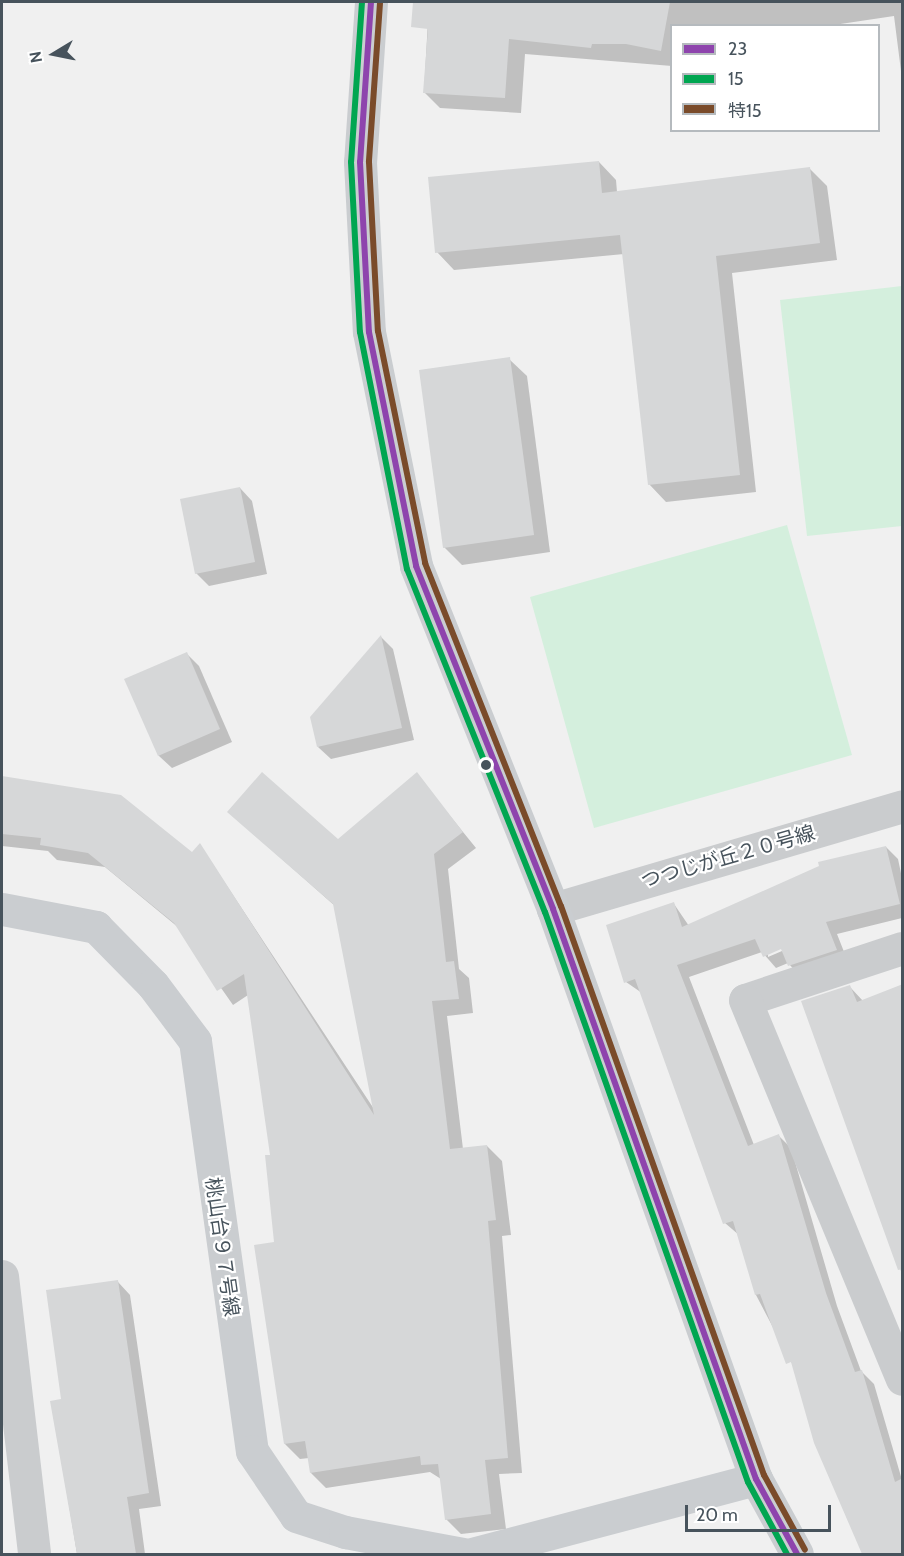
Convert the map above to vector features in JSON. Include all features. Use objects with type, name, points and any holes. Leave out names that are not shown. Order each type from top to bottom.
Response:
[{"type":"street","points":[[371,2],[360,162],[369,332],[416,566],[553,909],[756,1479],[797,1554]]},
{"type":"street","name":"つつじが丘２０号線","points":[[553,909],[903,806]]},
{"type":"street","name":"桃山台９７号線","points":[[2,909],[96,927],[153,985],[195,1041],[252,1451],[296,1516],[345,1532],[463,1554]]},
{"type":"street","points":[[903,948],[745,1000],[903,1379]]},
{"type":"street","points":[[2,1276],[34,1554]]},
{"type":"street","points":[[472,1554],[756,1479]]},
{"type":"green space","points":[[902,286],[902,526],[807,536],[780,300]]},
{"type":"green space","points":[[787,525],[852,755],[594,828],[530,597]]},
{"type":"building","points":[[413,2],[670,2],[661,51],[626,44],[592,44],[591,48],[509,39],[505,98],[423,93],[428,29],[411,27]]},
{"type":"building","points":[[599,161],[602,193],[810,167],[820,243],[716,256],[740,475],[648,485],[620,235],[435,253],[428,177]]},
{"type":"building","points":[[510,357],[534,535],[443,548],[419,370]]},
{"type":"building","points":[[240,487],[255,562],[195,574],[180,499]]},
{"type":"building","points":[[381,635],[402,728],[317,747],[310,717]]},
{"type":"building","points":[[187,652],[220,729],[158,756],[124,679]]},
{"type":"building","points":[[262,772],[338,839],[417,772],[463,832],[434,854],[446,962],[454,961],[459,999],[432,1001],[450,1149],[487,1145],[496,1220],[488,1221],[508,1458],[485,1460],[491,1514],[445,1520],[438,1464],[421,1465],[420,1456],[310,1473],[305,1441],[284,1444],[254,1245],[274,1242],[265,1155],[270,1155],[244,974],[217,991],[174,923],[88,853],[40,845],[41,838],[2,834],[2,776],[121,795],[192,852],[200,843],[374,1115],[333,904],[227,812]]},
{"type":"building","points":[[886,846],[900,904],[826,922],[837,950],[788,966],[781,949],[763,957],[755,939],[677,965],[748,1146],[779,1134],[826,1293],[855,1372],[862,1370],[895,1482],[903,1478],[903,1554],[862,1554],[814,1443],[791,1362],[786,1364],[760,1294],[755,1295],[733,1221],[723,1224],[635,979],[624,983],[606,925],[674,902],[682,927],[819,866],[818,862]]},
{"type":"building","points":[[903,984],[903,1269],[898,1270],[801,1001],[850,985],[857,1002]]},
{"type":"building","points":[[118,1280],[149,1493],[127,1497],[136,1554],[77,1554],[50,1401],[61,1399],[46,1290]]},
{"type":"transit line","name":"15","points":[[362,2],[351,162],[360,332],[407,569],[545,912],[748,1482],[787,1554]]},
{"type":"transit line","name":"23","points":[[371,2],[360,162],[369,332],[416,566],[553,909],[756,1479],[797,1554]]},
{"type":"transit line","name":"特15","points":[[380,3],[369,162],[378,331],[425,563],[561,906],[764,1475],[805,1550]]}]
